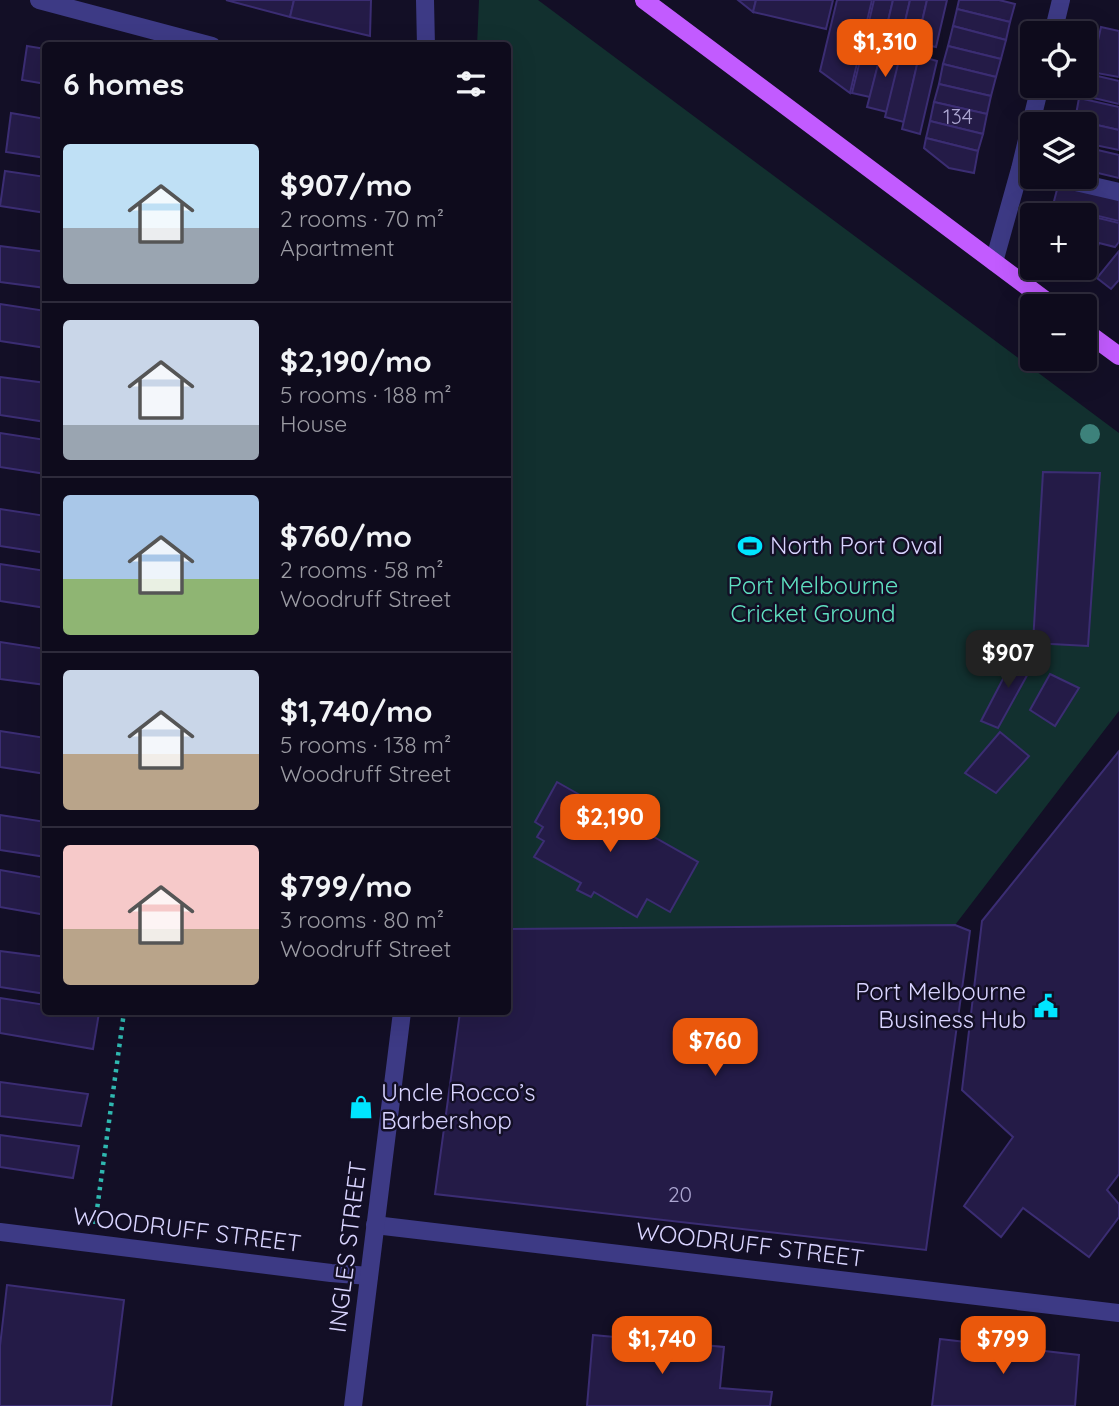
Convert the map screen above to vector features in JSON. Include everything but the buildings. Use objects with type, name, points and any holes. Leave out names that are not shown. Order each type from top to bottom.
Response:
[{"type":"main road","points":[[644,0],[1037,294]]},
{"type":"main road","points":[[1097,340],[1119,356]]},
{"type":"street","points":[[38,0],[197,42]]},
{"type":"street","points":[[425,0],[426,42]]},
{"type":"street","points":[[1056,21],[1061,0]]},
{"type":"street","points":[[994,262],[1020,187]]},
{"type":"street","points":[[1097,187],[1119,192]]},
{"type":"street","name":"INGLES STREET","points":[[353,1406],[402,1015]]},
{"type":"street","name":"WOODRUFF STREET","points":[[375,1226],[1119,1313]]},
{"type":"street","name":"WOODRUFF STREET","points":[[0,1232],[369,1276]]},
{"type":"path","points":[[93,1243],[124,1015]]},
{"type":"green space","name":"Port Melbourne Cricket Ground","points":[[479,0],[538,0],[1020,359],[1020,371],[1036,371],[1119,433],[1119,711],[955,925],[511,929],[511,42],[477,42]]},
{"type":"place","name":"North Port Oval","points":[[750,546]]},
{"type":"place","name":"Port Melbourne Business Hub","points":[[1046,1006]]},
{"type":"place","name":"Uncle Rocco’s Barbershop","points":[[361,1107]]}]
